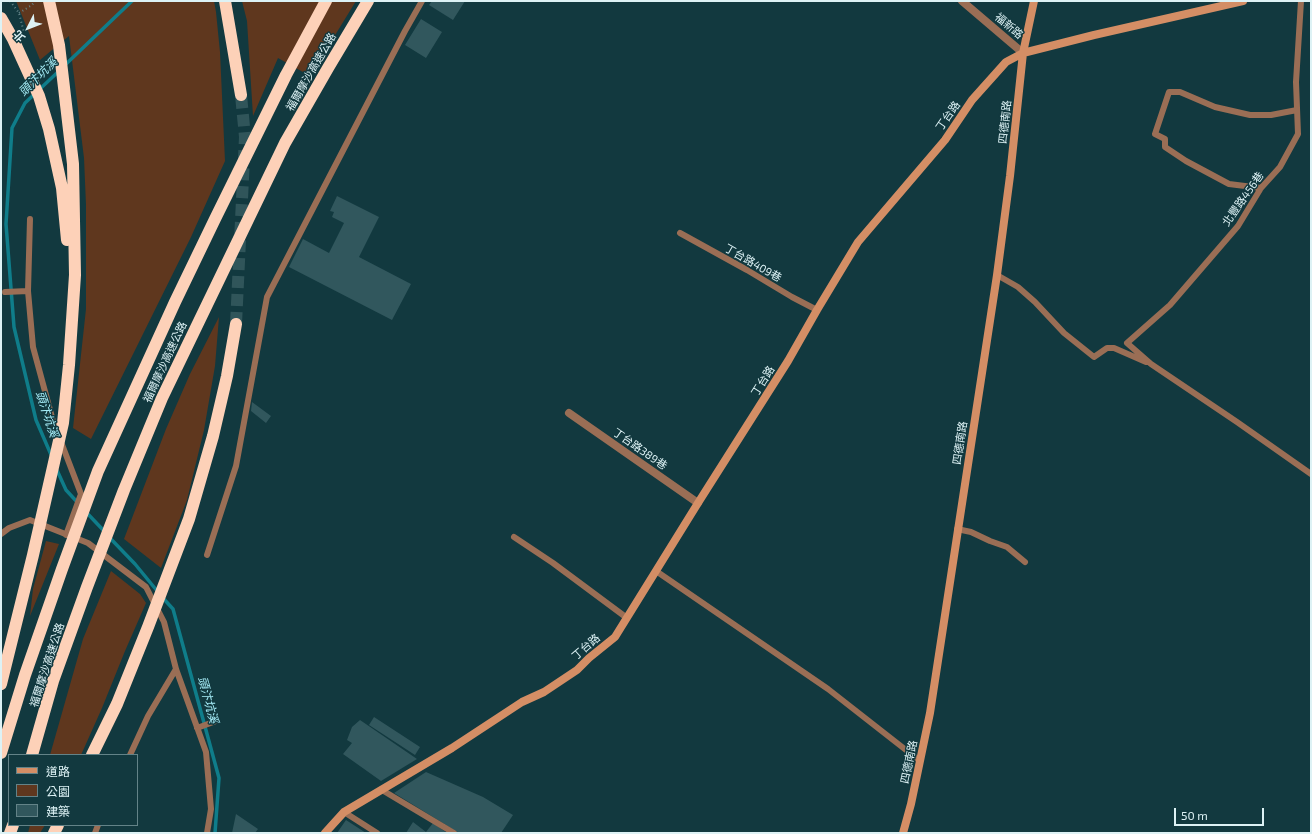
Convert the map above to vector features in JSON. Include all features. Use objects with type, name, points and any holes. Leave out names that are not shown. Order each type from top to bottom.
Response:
[{"type":"highway","points":[[1,684],[33,556],[63,423],[69,365],[75,275],[73,164],[58,45],[49,1]]},
{"type":"highway","points":[[225,1],[241,96]]},
{"type":"highway","name":"福爾摩沙高速公路","points":[[1,753],[25,675],[98,471],[178,295],[286,75],[326,1]]},
{"type":"highway","name":"福爾摩沙高速公路","points":[[32,754],[53,681],[87,587],[124,490],[162,398],[285,143],[368,1]]},
{"type":"highway","points":[[1,18],[13,39],[39,96],[49,129],[62,188],[68,249],[75,275]]},
{"type":"highway","points":[[92,754],[116,704],[148,627],[188,519],[213,436],[227,376],[236,324]]},
{"type":"street","name":"福新路","points":[[962,1],[1024,53]]},
{"type":"street","name":"四德南路","points":[[903,833],[911,804],[930,712],[997,275],[1024,53],[1034,1]]},
{"type":"street","name":"丁台路","points":[[325,833],[344,812],[452,748],[522,702],[544,692],[577,670],[615,637],[784,368],[817,310],[863,236],[945,140],[972,100],[1006,62],[1024,53],[1094,35],[1243,1]]},
{"type":"street","name":"丁台路389巷","points":[[569,413],[698,503]]},
{"type":"lane","points":[[207,555],[236,466],[267,298],[422,1]]},
{"type":"lane","name":"北豐路456巷","points":[[1301,1],[1296,82],[1298,134],[1280,167],[1261,188],[1238,226],[1170,305],[1127,343],[1151,364],[1311,474]]},
{"type":"lane","points":[[1261,188],[1229,184],[1186,161],[1165,147],[1165,139],[1155,134],[1169,92],[1180,92],[1216,108],[1250,115],[1271,115],[1297,110]]},
{"type":"lane","points":[[30,219],[28,292],[33,347],[53,421],[81,494],[66,535]]},
{"type":"lane","name":"丁台路409巷","points":[[680,233],[817,310]]},
{"type":"lane","name":"北豐路456巷","points":[[997,275],[1018,287],[1036,302],[1064,333],[1094,357],[1107,348],[1114,348],[1151,364]]},
{"type":"lane","points":[[5,292],[28,292]]},
{"type":"lane","points":[[1,534],[9,528],[30,520],[88,543],[146,587],[164,622],[176,669],[206,752],[211,809],[207,833]]},
{"type":"lane","points":[[957,529],[971,532],[1007,547],[1025,562]]},
{"type":"lane","points":[[514,537],[553,563],[627,618]]},
{"type":"lane","points":[[656,571],[828,689],[920,761]]},
{"type":"lane","points":[[130,754],[148,716],[176,669]]},
{"type":"lane","points":[[197,728],[216,721]]},
{"type":"lane","points":[[382,790],[454,833]]},
{"type":"lane","points":[[344,812],[377,833]]},
{"type":"path","points":[[10,1],[18,14],[26,38]]},
{"type":"path","points":[[18,14],[32,5],[35,1]]},
{"type":"path","points":[[73,1],[78,1]]},
{"type":"green space","points":[[16,1],[214,1],[216,12],[220,52],[225,161],[191,237],[91,439],[73,428],[86,309],[86,205],[84,158],[69,36],[40,60]]},
{"type":"green space","points":[[242,1],[356,1],[310,76],[278,58],[253,116],[247,21]]},
{"type":"green space","points":[[219,317],[215,366],[204,430],[187,500],[161,568],[124,539],[166,429],[190,374]]},
{"type":"green space","points":[[46,541],[59,544],[30,616],[33,589]]},
{"type":"green space","points":[[111,571],[140,594],[146,603],[81,754],[50,754],[83,639]]},
{"type":"green space","points":[[30,826],[44,826],[40,833],[28,833]]},
{"type":"building","points":[[432,1],[465,1],[453,20],[429,5]]},
{"type":"building","points":[[421,19],[442,32],[426,58],[405,45]]},
{"type":"building","points":[[337,196],[379,217],[359,257],[411,284],[392,320],[289,267],[303,239],[329,253],[344,223],[332,217],[334,212],[330,211]]},
{"type":"building","points":[[252,402],[271,416],[266,423],[251,411]]},
{"type":"building","points":[[374,717],[420,747],[415,755],[369,725]]},
{"type":"building","points":[[360,720],[417,759],[381,781],[343,754],[352,743],[347,740],[352,727]]},
{"type":"building","points":[[426,772],[483,797],[513,815],[501,833],[459,833],[394,793]]},
{"type":"building","points":[[236,814],[258,829],[255,833],[232,833]]},
{"type":"building","points":[[346,820],[366,833],[337,833]]},
{"type":"building","points":[[413,822],[426,832],[433,823],[447,833],[406,833]]},
{"type":"waterway","name":"頭汴坑溪","points":[[65,65],[132,1]]},
{"type":"waterway","name":"頭汴坑溪","points":[[52,457],[36,420],[14,327],[6,224],[12,128],[25,103],[59,71]]},
{"type":"waterway","name":"頭汴坑溪","points":[[56,468],[66,490],[78,503]]},
{"type":"waterway","name":"頭汴坑溪","points":[[86,512],[105,532]]},
{"type":"waterway","name":"頭汴坑溪","points":[[109,537],[135,564],[158,592]]},
{"type":"waterway","name":"頭汴坑溪","points":[[162,597],[173,609],[219,778],[215,833]]},
{"type":"tunnel","points":[[236,324],[245,137],[241,95]]}]
